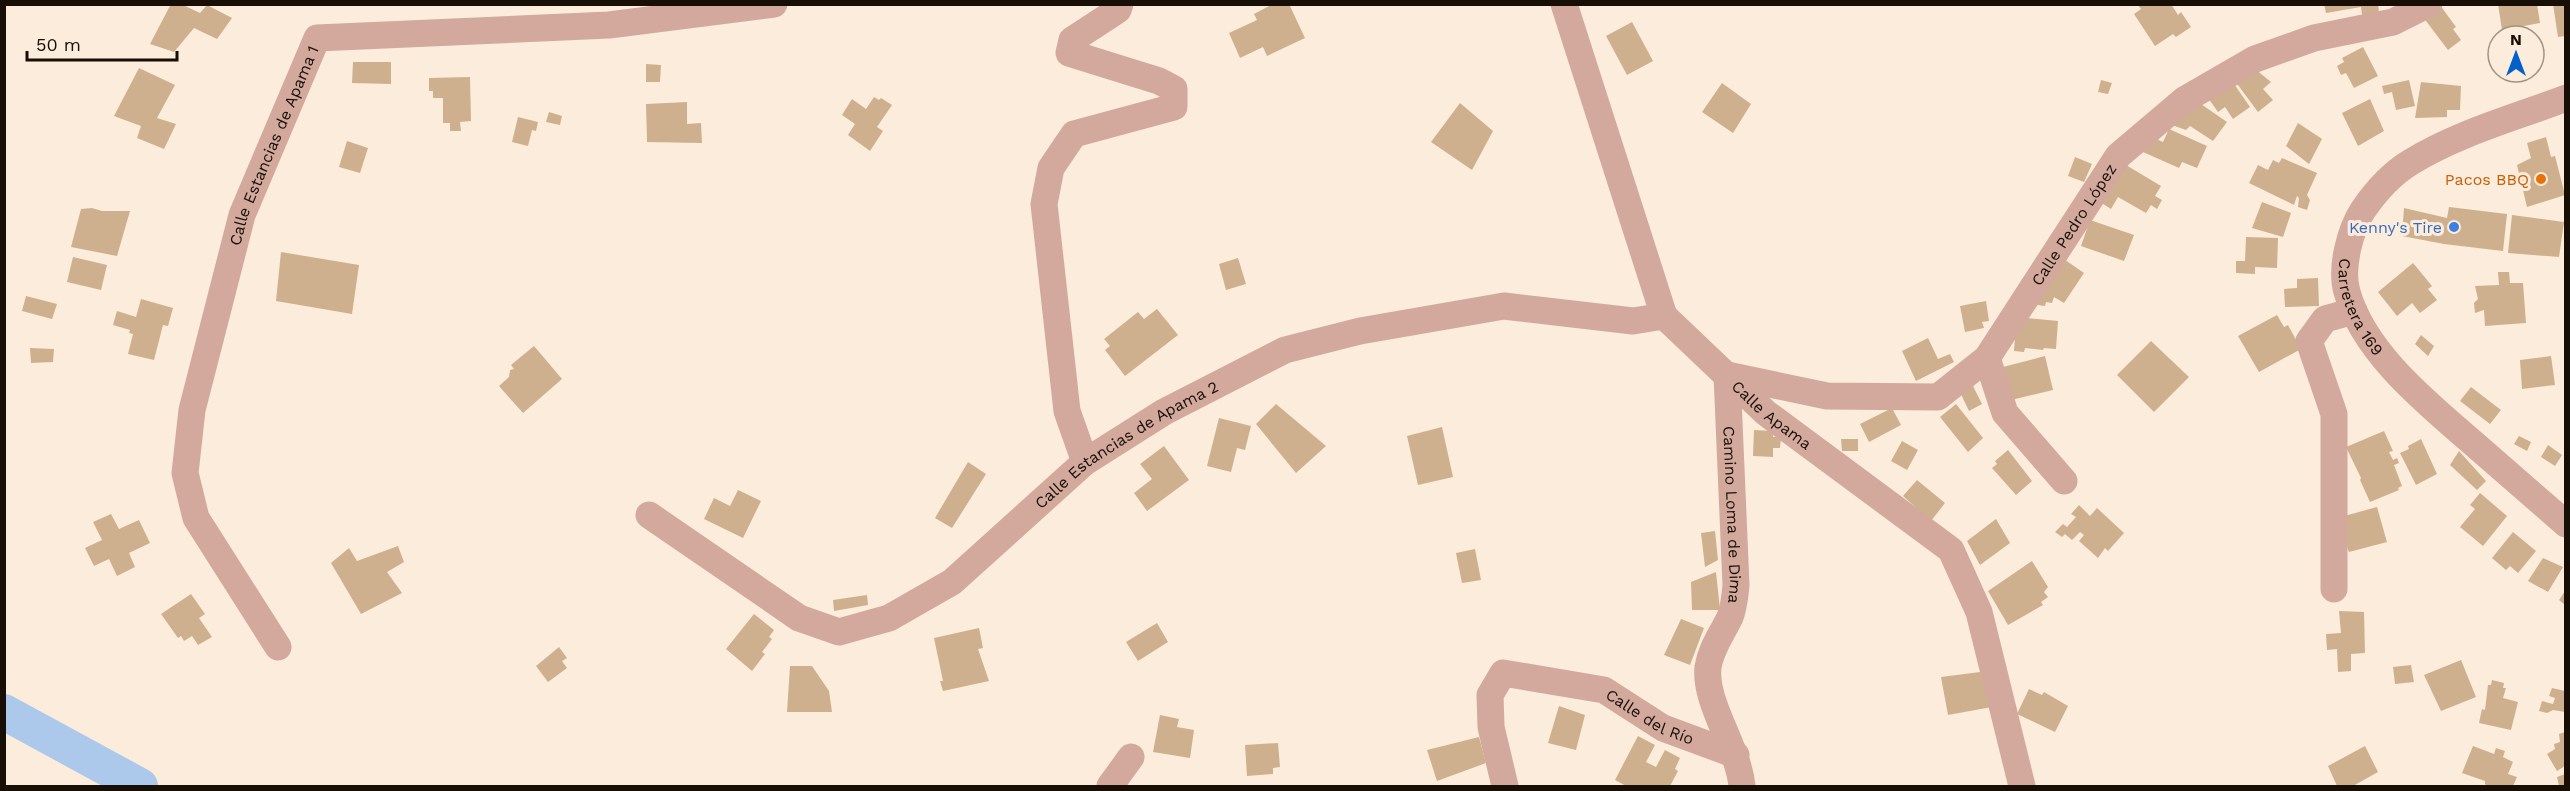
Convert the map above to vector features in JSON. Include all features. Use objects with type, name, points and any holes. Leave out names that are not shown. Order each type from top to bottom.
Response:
[{"type":"street","points":[[1085,462],[1067,411],[1044,204],[1051,168],[1074,134],[1174,107],[1174,89],[1159,81],[1069,53],[1072,40],[1119,10],[1120,4]]},
{"type":"street","name":"Calle Apama","points":[[1564,4],[1664,316],[1766,413],[1951,550],[1978,612],[2022,786]]},
{"type":"street","name":"Calle Pedro López","points":[[1727,375],[1827,396],[1938,397],[1987,358],[2118,156],[2184,100],[2255,59],[2314,38],[2393,22],[2429,4]]},
{"type":"street","name":"Calle Estancias de Apama 1","points":[[278,647],[196,518],[185,473],[192,410],[242,215],[317,38],[609,25],[760,5]]},
{"type":"street","name":"Carretera 169","points":[[2565,98],[2441,146],[2409,163],[2379,188],[2355,222],[2346,253],[2346,290],[2354,311],[2388,363],[2440,414],[2565,524]]},
{"type":"street","name":"Calle Estancias de Apama 2","points":[[649,515],[799,618],[839,632],[890,618],[952,582],[1085,462],[1164,412],[1285,350],[1360,330],[1504,306],[1633,321],[1664,316]]},
{"type":"street","points":[[2334,589],[2334,414],[2309,340],[2325,319],[2354,311]]},
{"type":"street","points":[[1987,358],[2005,413],[2064,481]]},
{"type":"street","name":"Camino Loma de Dima","points":[[1727,375],[1736,585],[1731,615],[1716,643],[1708,669],[1712,699],[1736,756],[1742,786]]},
{"type":"street","name":"Calle del Río","points":[[1505,786],[1491,727],[1490,694],[1503,673],[1604,690],[1663,728],[1736,756]]},
{"type":"street","points":[[1110,786],[1131,758]]},
{"type":"building","points":[[171,4],[181,4],[200,13],[207,5],[232,18],[217,39],[194,28],[174,52],[150,44]]},
{"type":"building","points":[[1273,4],[1289,4],[1305,38],[1267,56],[1263,47],[1240,58],[1229,33],[1257,20],[1254,14]]},
{"type":"building","points":[[2137,4],[2171,4],[2178,15],[2181,12],[2191,27],[2176,37],[2173,34],[2155,46],[2134,14],[2141,9]]},
{"type":"building","points":[[2324,4],[2378,4],[2379,12],[2362,15],[2361,7],[2326,13]]},
{"type":"building","points":[[2498,4],[2537,4],[2540,23],[2501,24]]},
{"type":"building","points":[[2553,4],[2565,4],[2565,36],[2558,37]]},
{"type":"building","points":[[2440,5],[2456,27],[2453,29],[2461,40],[2448,50],[2423,17]]},
{"type":"building","points":[[1632,22],[1653,61],[1627,75],[1606,36]]},
{"type":"building","points":[[2363,47],[2378,76],[2354,88],[2346,73],[2341,75],[2337,66],[2344,62],[2342,58]]},
{"type":"building","points":[[353,62],[391,62],[391,84],[352,83]]},
{"type":"building","points":[[646,64],[661,65],[660,82],[646,82]]},
{"type":"building","points":[[139,68],[175,85],[157,118],[176,124],[164,149],[137,138],[141,126],[114,116]]},
{"type":"building","points":[[2255,69],[2271,82],[2263,89],[2273,100],[2258,112],[2235,81]]},
{"type":"building","points":[[470,77],[471,121],[460,122],[461,131],[450,131],[450,123],[443,123],[443,98],[433,98],[433,91],[429,91],[429,78]]},
{"type":"building","points":[[2101,80],[2112,83],[2108,94],[2098,92]]},
{"type":"building","points":[[2409,80],[2415,106],[2396,110],[2392,92],[2384,94],[2382,86]]},
{"type":"building","points":[[2232,81],[2250,107],[2233,119],[2225,107],[2218,112],[2208,98]]},
{"type":"building","points":[[2421,82],[2461,86],[2460,110],[2447,110],[2447,117],[2415,118]]},
{"type":"building","points":[[1722,83],[1751,104],[1733,133],[1702,112]]},
{"type":"building","points":[[874,97],[879,100],[881,98],[892,105],[877,127],[883,131],[870,151],[848,135],[855,124],[842,115],[852,99],[866,109]]},
{"type":"building","points":[[2370,99],[2384,131],[2358,146],[2342,113]]},
{"type":"building","points":[[687,102],[687,124],[701,123],[702,143],[647,142],[646,104]]},
{"type":"building","points":[[2198,102],[2227,122],[2213,141],[2190,126],[2186,130],[2169,124]]},
{"type":"building","points":[[1460,103],[1493,131],[1472,170],[1431,142]]},
{"type":"building","points":[[549,112],[562,116],[560,125],[546,122]]},
{"type":"building","points":[[518,117],[538,122],[536,131],[532,130],[528,146],[512,142]]},
{"type":"building","points":[[2298,123],[2322,139],[2309,164],[2286,146]]},
{"type":"building","points":[[2169,129],[2207,146],[2197,168],[2182,162],[2179,168],[2143,152],[2150,136],[2163,142]]},
{"type":"building","name":"Pacos BBQ","points":[[2546,137],[2551,157],[2555,156],[2565,195],[2527,207],[2517,165],[2531,158],[2527,143]]},
{"type":"building","points":[[347,141],[368,148],[360,173],[339,167]]},
{"type":"building","points":[[2075,157],[2092,164],[2084,182],[2068,176]]},
{"type":"building","points":[[2282,158],[2317,173],[2307,195],[2310,200],[2307,210],[2298,207],[2299,198],[2297,196],[2294,205],[2249,183],[2258,165],[2268,170],[2273,160],[2279,163]]},
{"type":"building","points":[[2121,162],[2161,186],[2155,196],[2162,200],[2157,209],[2151,205],[2146,213],[2118,197],[2111,209],[2097,200]]},
{"type":"building","points":[[2262,202],[2291,213],[2283,237],[2252,228]]},
{"type":"building","name":"Kenny's Tire","points":[[2449,207],[2507,214],[2503,251],[2402,236],[2404,208],[2447,218]]},
{"type":"building","points":[[92,208],[102,211],[130,211],[117,256],[71,247],[81,209]]},
{"type":"building","points":[[2512,215],[2564,222],[2559,257],[2508,253]]},
{"type":"building","points":[[2090,220],[2134,235],[2124,261],[2081,246]]},
{"type":"building","points":[[2246,237],[2278,238],[2277,268],[2255,267],[2255,274],[2236,273],[2236,261],[2245,261]]},
{"type":"building","points":[[281,252],[359,265],[352,314],[276,301]]},
{"type":"building","points":[[73,257],[107,265],[101,290],[67,282]]},
{"type":"building","points":[[2061,257],[2084,273],[2064,303],[2054,297],[2052,303],[2046,302],[2045,306],[2031,304]]},
{"type":"building","points":[[1238,258],[1246,284],[1226,290],[1219,264]]},
{"type":"building","points":[[2413,263],[2432,286],[2428,289],[2437,300],[2420,313],[2412,303],[2397,316],[2378,292]]},
{"type":"building","points":[[2498,272],[2509,272],[2510,283],[2523,283],[2526,323],[2485,326],[2484,310],[2475,313],[2474,303],[2478,299],[2475,286],[2499,285]]},
{"type":"building","points":[[2318,278],[2319,306],[2285,307],[2284,289],[2297,288],[2297,279]]},
{"type":"building","points":[[26,296],[57,304],[52,319],[22,311]]},
{"type":"building","points":[[141,299],[173,308],[168,326],[163,325],[154,360],[128,354],[133,334],[129,333],[130,330],[113,325],[117,311],[136,317]]},
{"type":"building","points":[[1986,301],[1989,321],[1982,322],[1984,328],[1965,332],[1960,306]]},
{"type":"building","points":[[1157,309],[1178,335],[1125,376],[1105,350],[1110,346],[1104,339],[1138,312],[1144,319]]},
{"type":"building","points":[[2277,315],[2284,327],[2288,325],[2301,349],[2259,372],[2238,336]]},
{"type":"building","points":[[2026,318],[2058,321],[2056,349],[2025,348],[2024,352],[2014,351],[2016,323]]},
{"type":"building","points":[[2421,335],[2434,346],[2428,356],[2415,344]]},
{"type":"building","points":[[1928,338],[1938,359],[1950,354],[1954,362],[1916,381],[1902,351]]},
{"type":"building","points":[[2151,341],[2189,377],[2154,412],[2117,375]]},
{"type":"building","points":[[534,346],[562,379],[523,413],[499,386],[509,377],[510,370],[514,369],[511,365]]},
{"type":"building","points":[[30,348],[54,349],[53,362],[31,363]]},
{"type":"building","points":[[2045,356],[2053,390],[2011,400],[2003,367]]},
{"type":"building","points":[[2551,356],[2555,385],[2522,389],[2520,360]]},
{"type":"building","points":[[1972,384],[1982,404],[1969,411],[1959,390]]},
{"type":"building","points":[[2471,387],[2501,410],[2490,424],[2460,401]]},
{"type":"building","points":[[1276,404],[1326,446],[1296,473],[1256,424]]},
{"type":"building","points":[[1956,404],[1983,438],[1968,452],[1940,417]]},
{"type":"building","points":[[1892,408],[1901,425],[1869,442],[1860,424]]},
{"type":"building","points":[[1219,418],[1251,426],[1245,450],[1237,448],[1231,472],[1207,466]]},
{"type":"building","points":[[1442,427],[1453,477],[1418,485],[1407,436]]},
{"type":"building","points":[[1754,430],[1773,431],[1773,437],[1781,437],[1780,448],[1773,448],[1773,457],[1753,456]]},
{"type":"building","points":[[2384,431],[2393,451],[2389,452],[2393,460],[2397,458],[2399,463],[2394,465],[2402,486],[2398,488],[2399,490],[2370,502],[2346,447]]},
{"type":"building","points":[[2519,436],[2531,442],[2527,451],[2514,444]]},
{"type":"building","points":[[1841,439],[1858,439],[1858,451],[1842,451]]},
{"type":"building","points":[[2421,439],[2437,474],[2416,485],[2400,453]]},
{"type":"building","points":[[1902,441],[1918,450],[1907,470],[1891,461]]},
{"type":"building","points":[[2548,445],[2562,455],[2555,466],[2541,457]]},
{"type":"building","points":[[1164,446],[1189,480],[1147,511],[1134,493],[1152,479],[1140,464]]},
{"type":"building","points":[[2008,450],[2032,481],[2016,495],[1992,468],[1997,464],[1995,461]]},
{"type":"building","points":[[2459,451],[2486,481],[2477,490],[2450,465]]},
{"type":"building","points":[[968,462],[986,474],[952,528],[935,518]]},
{"type":"building","points":[[1917,480],[1945,503],[1931,521],[1903,496]]},
{"type":"building","points":[[738,490],[761,501],[743,538],[704,519],[714,498],[730,506]]},
{"type":"building","points":[[2480,493],[2507,516],[2483,546],[2460,527],[2475,509],[2470,505]]},
{"type":"building","points":[[2079,505],[2090,516],[2097,508],[2124,533],[2108,551],[2105,548],[2098,558],[2079,541],[2084,535],[2080,532],[2072,540],[2065,534],[2062,537],[2055,532],[2063,524],[2067,527],[2076,517],[2071,514]]},
{"type":"building","points":[[2377,507],[2387,542],[2349,552],[2337,518]]},
{"type":"building","points":[[111,514],[119,529],[139,520],[150,543],[129,553],[135,567],[117,576],[109,559],[94,566],[85,548],[102,540],[93,522]]},
{"type":"building","points":[[1996,519],[2010,543],[1980,565],[1967,541]]},
{"type":"building","points":[[1715,531],[1718,560],[1705,567],[1701,533]]},
{"type":"building","points":[[2513,532],[2536,551],[2518,573],[2510,566],[2506,570],[2492,558]]},
{"type":"building","points":[[398,546],[404,562],[387,572],[402,593],[361,614],[331,563],[349,548],[357,561]]},
{"type":"building","points":[[1475,549],[1481,580],[1462,583],[1456,553]]},
{"type":"building","points":[[2543,558],[2563,567],[2548,592],[2528,581]]},
{"type":"building","points":[[2032,561],[2048,587],[2044,592],[2048,597],[2041,602],[2043,605],[2008,625],[1988,591]]},
{"type":"building","points":[[1716,572],[1720,610],[1692,610],[1691,582]]},
{"type":"building","points":[[2565,591],[2565,605],[2559,600]]},
{"type":"building","points":[[191,594],[205,614],[199,618],[212,637],[198,645],[192,636],[184,641],[181,636],[178,638],[161,614]]},
{"type":"building","points":[[867,595],[868,605],[834,611],[833,600]]},
{"type":"building","points":[[2339,611],[2364,612],[2365,653],[2351,654],[2351,671],[2338,672],[2337,649],[2327,650],[2326,634],[2341,633]]},
{"type":"building","points":[[754,614],[774,630],[769,637],[772,639],[762,652],[765,654],[752,671],[726,649]]},
{"type":"building","points":[[1681,619],[1704,628],[1690,665],[1664,655]]},
{"type":"building","points":[[1157,623],[1168,642],[1138,661],[1126,642]]},
{"type":"building","points":[[979,628],[983,648],[978,649],[989,681],[943,691],[934,638]]},
{"type":"building","points":[[559,647],[567,658],[562,661],[567,668],[548,682],[536,666]]},
{"type":"building","points":[[2461,660],[2476,697],[2441,711],[2424,675]]},
{"type":"building","points":[[2411,665],[2414,682],[2395,684],[2393,667]]},
{"type":"building","points":[[790,666],[812,666],[829,691],[832,712],[787,712]]},
{"type":"building","points":[[1980,672],[1992,707],[1948,715],[1941,677]]},
{"type":"building","points":[[2492,680],[2504,683],[2503,688],[2506,688],[2503,698],[2518,702],[2511,730],[2479,723],[2482,709],[2485,710],[2488,685],[2491,685]]},
{"type":"building","points":[[2552,688],[2565,691],[2565,712],[2539,711],[2542,701],[2553,704],[2555,698],[2549,696]]},
{"type":"building","points":[[2029,689],[2042,695],[2044,692],[2068,706],[2055,732],[2017,714]]},
{"type":"building","points":[[1559,706],[1585,715],[1576,750],[1548,743]]},
{"type":"building","points":[[1160,715],[1179,719],[1177,727],[1194,730],[1190,758],[1153,752]]},
{"type":"building","points":[[2565,732],[2565,766],[2557,771],[2547,754],[2555,749],[2554,744],[2560,742],[2559,734]]},
{"type":"building","points":[[1638,736],[1655,745],[1646,762],[1656,767],[1665,750],[1680,758],[1675,769],[1678,771],[1670,786],[1626,786],[1615,780]]},
{"type":"building","points":[[1479,737],[1486,763],[1437,781],[1427,750]]},
{"type":"building","points":[[1278,743],[1280,767],[1273,768],[1273,774],[1247,776],[1245,745]]},
{"type":"building","points":[[2365,746],[2378,772],[2353,786],[2337,786],[2328,766]]},
{"type":"building","points":[[2473,746],[2494,754],[2496,748],[2505,751],[2503,757],[2513,762],[2508,774],[2517,777],[2513,786],[2487,786],[2485,781],[2462,773]]},
{"type":"building","points":[[2565,774],[2565,786],[2559,786],[2557,777]]},
{"type":"waterway","points":[[4,712],[140,786]]},
{"type":"place","name":"Pacos BBQ","points":[[2541,179]]},
{"type":"place","name":"Kenny's Tire","points":[[2454,227]]}]
